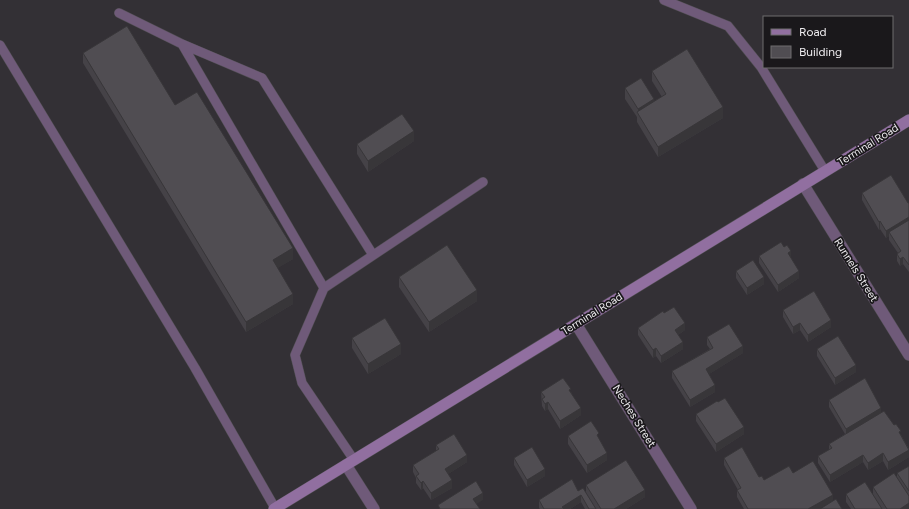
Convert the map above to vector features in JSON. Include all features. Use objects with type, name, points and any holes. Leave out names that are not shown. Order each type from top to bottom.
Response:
[{"type":"main road","name":"Terminal Road","points":[[275,509],[909,120]]},
{"type":"street","name":"Runnels Street","points":[[803,184],[909,355]]},
{"type":"street","name":"Neches Street","points":[[576,324],[692,509]]},
{"type":"street","points":[[350,463],[374,509]]},
{"type":"lane","points":[[664,0],[728,26],[761,67],[825,171]]},
{"type":"lane","points":[[119,13],[182,44],[262,78],[373,255]]},
{"type":"lane","points":[[182,44],[324,288]]},
{"type":"lane","points":[[0,45],[195,368],[275,509]]},
{"type":"lane","points":[[350,463],[302,383],[295,355],[324,288],[483,182]]},
{"type":"building","points":[[127,26],[175,105],[197,92],[293,248],[273,260],[293,294],[246,322],[83,53]]},
{"type":"building","points":[[687,49],[723,107],[658,147],[637,112],[666,94],[652,71]]},
{"type":"building","points":[[641,78],[654,99],[638,109],[625,88]]},
{"type":"building","points":[[402,114],[414,131],[368,161],[357,144]]},
{"type":"building","points":[[891,175],[909,203],[909,217],[886,231],[862,193]]},
{"type":"building","points":[[909,220],[909,265],[903,257],[900,259],[897,254],[901,251],[889,232]]},
{"type":"building","points":[[781,242],[784,247],[787,245],[791,251],[788,253],[799,271],[778,285],[759,256]]},
{"type":"building","points":[[447,245],[477,290],[429,322],[399,277]]},
{"type":"building","points":[[753,260],[764,277],[747,288],[736,271]]},
{"type":"building","points":[[814,291],[831,320],[808,335],[800,323],[793,327],[783,310]]},
{"type":"building","points":[[674,307],[685,323],[675,330],[683,342],[661,356],[656,348],[653,350],[638,328],[663,311],[664,313]]},
{"type":"building","points":[[385,318],[401,344],[368,364],[352,338]]},
{"type":"building","points":[[729,324],[743,346],[706,369],[715,385],[690,400],[672,371],[713,348],[707,337]]},
{"type":"building","points":[[838,336],[856,365],[835,378],[817,349]]},
{"type":"building","points":[[563,378],[571,389],[569,390],[581,408],[560,421],[548,402],[545,404],[542,399],[545,397],[541,392]]},
{"type":"building","points":[[865,378],[881,408],[846,429],[829,400]]},
{"type":"building","points":[[725,398],[744,427],[716,444],[696,414],[717,401],[718,402]]},
{"type":"building","points":[[884,411],[894,425],[896,424],[901,431],[899,432],[909,450],[888,462],[883,453],[868,463],[863,455],[830,475],[818,456],[832,448],[829,444]]},
{"type":"building","points":[[591,421],[599,433],[597,435],[607,453],[587,465],[568,436]]},
{"type":"building","points":[[454,434],[467,455],[445,469],[452,480],[431,493],[423,481],[421,483],[416,476],[419,474],[413,465],[439,449],[436,445]]},
{"type":"building","points":[[532,447],[545,469],[527,480],[514,458]]},
{"type":"building","points":[[742,447],[759,477],[762,476],[764,480],[789,466],[793,473],[813,461],[833,495],[808,509],[748,509],[737,490],[741,488],[724,458]]},
{"type":"building","points":[[626,460],[645,490],[614,509],[601,509],[586,485]]},
{"type":"building","points":[[909,466],[909,491],[897,473]]},
{"type":"building","points":[[894,473],[909,496],[909,503],[900,509],[887,509],[873,487]]},
{"type":"building","points":[[572,479],[578,491],[583,488],[596,509],[589,509],[581,495],[562,507],[564,509],[544,509],[539,500]]},
{"type":"building","points":[[476,481],[483,493],[473,499],[480,509],[440,509],[438,505]]},
{"type":"building","points":[[865,482],[882,509],[855,509],[846,494]]},
{"type":"building","points":[[836,499],[842,509],[820,509]]}]
